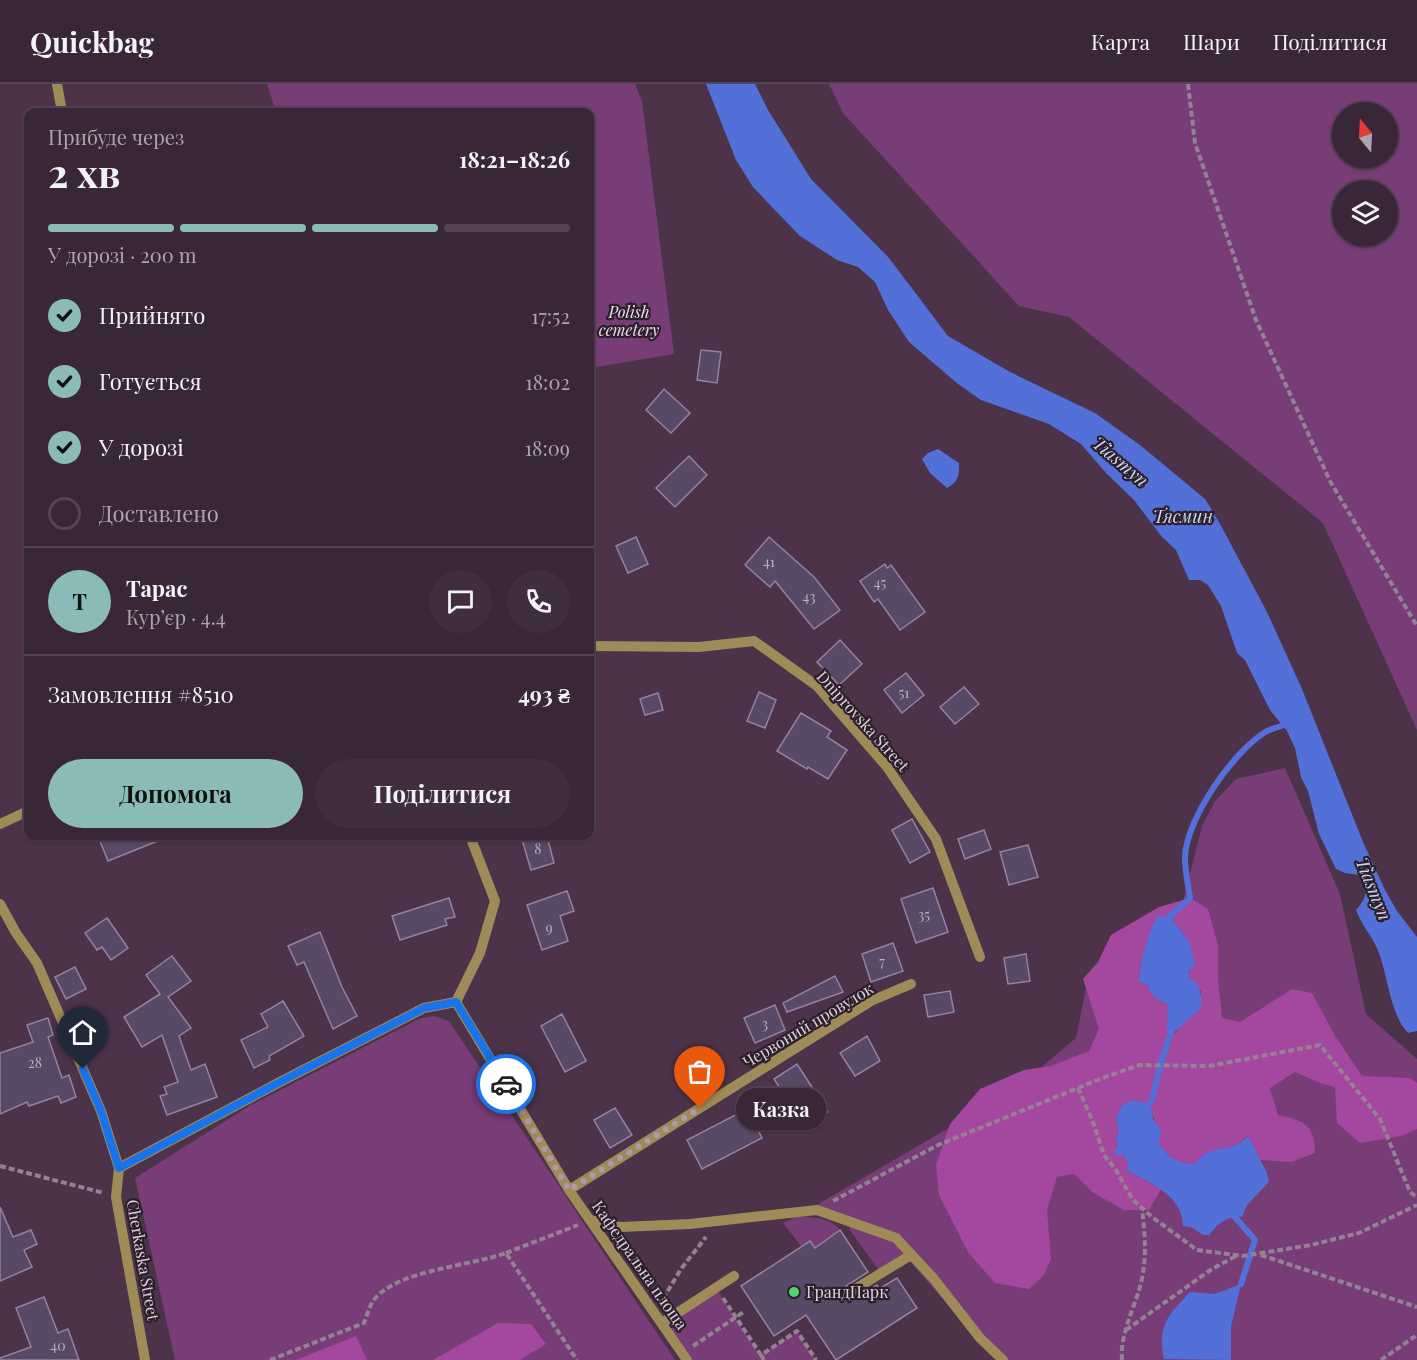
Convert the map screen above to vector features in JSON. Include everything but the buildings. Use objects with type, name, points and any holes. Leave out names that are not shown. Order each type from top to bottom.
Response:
[{"type":"street","points":[[57,84],[61,108]]},
{"type":"street","name":"Dniprovska Street","points":[[594,646],[699,647],[754,641],[817,686],[887,767],[936,839],[980,957]]},
{"type":"street","points":[[0,824],[24,812]]},
{"type":"street","points":[[119,1168],[424,1008],[456,1002],[480,953],[495,901],[472,840]]},
{"type":"street","name":"Cherkaska Street","points":[[0,904],[16,933],[37,963],[101,1111],[119,1168],[116,1197],[145,1360]]},
{"type":"street","name":"Червоний провулок","points":[[569,1190],[871,1001],[911,984]]},
{"type":"street","name":"Кафедральна площа","points":[[456,1002],[569,1190],[685,1356]]},
{"type":"street","points":[[591,1220],[621,1227],[690,1224],[817,1210],[896,1238],[934,1279],[980,1338],[1003,1360]]},
{"type":"street","points":[[850,1292],[911,1255]]},
{"type":"street","points":[[660,1320],[734,1276]]},
{"type":"path","points":[[1188,84],[1195,143],[1256,320],[1330,481],[1417,626]]},
{"type":"path","points":[[817,1210],[938,1145],[1139,1065],[1209,1066],[1320,1045],[1380,1119],[1410,1192],[1417,1197]]},
{"type":"path","points":[[1078,1088],[1104,1155],[1116,1170],[1133,1200],[1197,1250],[1237,1256],[1260,1255],[1359,1233],[1417,1205]]},
{"type":"path","points":[[0,1166],[116,1197]]},
{"type":"path","points":[[1122,1360],[1121,1344],[1141,1283],[1144,1261],[1146,1240],[1142,1208]]},
{"type":"path","points":[[270,1360],[364,1323],[373,1301],[390,1286],[410,1278],[490,1259],[591,1220]]},
{"type":"path","points":[[660,1320],[665,1294],[681,1269],[711,1233]]},
{"type":"path","points":[[506,1252],[577,1360]]},
{"type":"path","points":[[1260,1255],[1417,1307]]},
{"type":"path","points":[[1125,1331],[1212,1269],[1237,1256]]},
{"type":"path","points":[[716,1288],[764,1360]]},
{"type":"path","points":[[685,1356],[745,1311]]},
{"type":"path","points":[[761,1355],[797,1331],[816,1360]]},
{"type":"path","points":[[1381,1360],[1417,1335]]},
{"type":"green space","name":"Polish cemetery","points":[[267,84],[635,84],[642,101],[674,354],[594,367],[594,108],[275,108]]},
{"type":"green space","points":[[829,84],[1417,84],[1417,730],[1323,523],[1069,317],[1019,306],[843,113]]},
{"type":"green space","points":[[1285,768],[1340,894],[1366,1014],[1417,1059],[1417,1360],[1007,1360],[947,1304],[907,1258],[881,1273],[849,1229],[850,1226],[808,1210],[1014,1090],[1076,1038],[1087,983],[1115,932],[1181,909],[1202,826],[1215,801],[1236,779]]},
{"type":"green space","points":[[434,1016],[449,1021],[675,1360],[175,1360],[135,1178],[251,1105],[419,1019]]},
{"type":"green space","points":[[798,1216],[827,1220],[840,1230],[815,1248],[810,1241],[801,1246],[783,1223]]},
{"type":"green space","points":[[716,1288],[760,1355],[797,1331],[816,1360],[687,1360],[662,1323]]},
{"type":"shaded area","points":[[1190,898],[1208,909],[1218,945],[1218,979],[1222,1018],[1240,1022],[1292,989],[1312,993],[1334,1034],[1362,1076],[1410,1078],[1417,1083],[1417,1129],[1402,1136],[1360,1143],[1337,1123],[1335,1087],[1295,1072],[1270,1088],[1278,1115],[1295,1119],[1310,1130],[1315,1153],[1291,1162],[1260,1160],[1247,1136],[1236,1145],[1210,1152],[1189,1164],[1172,1158],[1159,1145],[1157,1128],[1144,1103],[1123,1104],[1116,1118],[1119,1132],[1116,1139],[1119,1154],[1123,1155],[1128,1163],[1127,1171],[1161,1189],[1149,1210],[1124,1210],[1092,1192],[1074,1174],[1057,1177],[1047,1210],[1051,1259],[1044,1275],[1029,1289],[995,1283],[968,1252],[939,1195],[936,1165],[950,1124],[980,1089],[1024,1070],[1051,1066],[1089,1051],[1099,1029],[1083,979],[1098,962],[1111,935],[1159,907]],"holes":[[[1170,916],[1190,945],[1190,980],[1201,991],[1201,1008],[1180,1026],[1175,1034],[1168,1005],[1155,997],[1147,985],[1139,982],[1140,967],[1151,929]]]},
{"type":"shaded area","points":[[498,1323],[531,1324],[546,1344],[520,1360],[433,1360]]},
{"type":"shaded area","points":[[356,1336],[367,1360],[296,1360]]},
{"type":"water","name":"Тясмин","points":[[706,84],[755,84],[768,110],[811,179],[889,258],[948,336],[1010,372],[1095,413],[1140,445],[1205,499],[1267,612],[1302,689],[1363,842],[1385,890],[1397,911],[1417,937],[1417,1031],[1408,1033],[1402,1025],[1393,1004],[1377,948],[1356,910],[1366,893],[1363,880],[1360,875],[1336,869],[1319,834],[1308,791],[1301,777],[1295,748],[1287,731],[1270,710],[1245,660],[1237,653],[1221,606],[1208,585],[1200,580],[1189,580],[1176,550],[1162,537],[1134,500],[1081,444],[1049,424],[981,400],[958,384],[909,342],[888,310],[875,282],[858,267],[837,260],[800,236],[753,187],[736,160]]},
{"type":"water","points":[[938,449],[959,463],[958,478],[947,488],[930,473],[922,459],[928,453]]},
{"type":"water","points":[[1170,916],[1189,942],[1195,964],[1189,971],[1190,980],[1195,981],[1200,991],[1201,1008],[1170,1036],[1167,1031],[1168,1005],[1155,997],[1147,985],[1139,982],[1142,957],[1153,924],[1157,917]]},
{"type":"water","points":[[1135,1100],[1144,1103],[1152,1100],[1153,1119],[1161,1130],[1159,1145],[1170,1157],[1184,1163],[1194,1163],[1210,1151],[1231,1147],[1248,1136],[1267,1173],[1269,1182],[1247,1205],[1242,1217],[1228,1219],[1219,1224],[1209,1235],[1203,1235],[1191,1227],[1183,1226],[1182,1215],[1172,1198],[1127,1171],[1128,1163],[1123,1155],[1115,1155],[1114,1151],[1118,1147],[1116,1139],[1119,1132],[1116,1118],[1123,1104]]},
{"type":"water","points":[[1241,1284],[1231,1327],[1231,1360],[1164,1359],[1163,1329],[1170,1315],[1190,1292],[1215,1294]]},
{"type":"waterway","points":[[1170,916],[1190,898],[1185,862],[1187,841],[1214,787],[1240,753],[1254,740],[1267,731],[1289,723]]},
{"type":"waterway","points":[[1152,1100],[1170,1036]]},
{"type":"waterway","points":[[1234,1216],[1255,1240],[1241,1284]]},
{"type":"way so far","points":[[506,1084],[569,1190],[700,1108]]},
{"type":"place","name":"Казка","points":[[700,1108]]},
{"type":"place","name":"ГрандПарк","points":[[794,1292]]},
{"type":"route","points":[[83,1069],[101,1111],[119,1168],[424,1008],[456,1002],[506,1084]]},
{"type":"water label","name":"Tiasmyn","points":[[1120,462]]},
{"type":"water label","name":"Tiasmyn","points":[[1373,889]]}]
